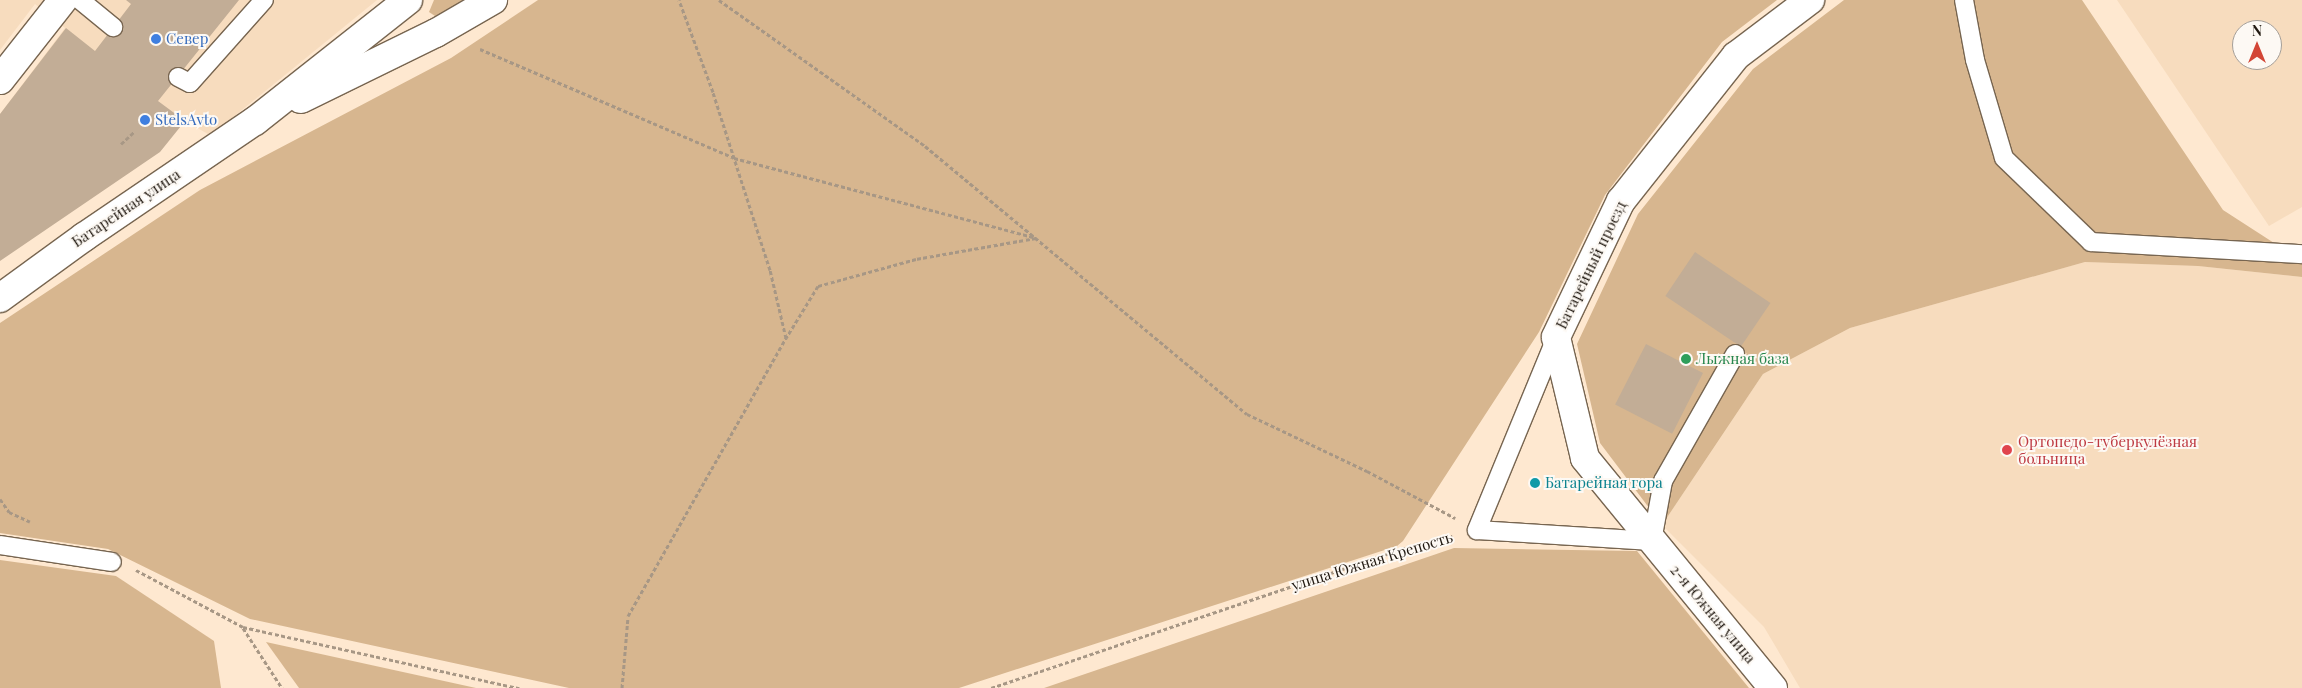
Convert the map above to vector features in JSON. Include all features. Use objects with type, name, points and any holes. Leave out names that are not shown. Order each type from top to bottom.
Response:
[{"type":"street","points":[[0,80],[63,0]]},
{"type":"street","name":"Батарейная улица","points":[[0,298],[84,237],[255,121],[408,0]]},
{"type":"street","name":"Батарейная улица","points":[[255,121],[436,33],[493,0]]},
{"type":"street","name":"Батарейный проезд","points":[[1556,337],[1621,200],[1736,56],[1810,0]]},
{"type":"street","name":"2-я Южная улица","points":[[1556,337],[1585,458],[1773,688]]},
{"type":"lane","points":[[80,0],[113,27]]},
{"type":"lane","points":[[178,77],[190,83],[264,0]]},
{"type":"lane","points":[[1964,0],[1975,60],[2004,158],[2091,242],[2302,254]]},
{"type":"lane","name":"Батарейный проезд","points":[[1477,530],[1556,337]]},
{"type":"lane","points":[[1477,530],[1652,541],[1663,481],[1735,354]]},
{"type":"lane","points":[[0,545],[112,562]]},
{"type":"path","points":[[679,0],[734,158],[770,270],[786,338]]},
{"type":"path","points":[[719,0],[925,146],[1247,414],[1366,471],[1477,530]]},
{"type":"path","points":[[480,49],[734,158],[1036,238]]},
{"type":"path","points":[[121,144],[134,132]]},
{"type":"path","points":[[622,688],[628,616],[786,338],[818,286],[916,259],[1036,238]]},
{"type":"path","name":"улица Южная Крепость","points":[[991,688],[1401,549],[1477,530]]},
{"type":"path","points":[[112,562],[139,572],[243,627],[519,688]]},
{"type":"path","points":[[243,627],[282,688]]},
{"type":"shaded area","points":[[0,0],[377,0],[221,127],[208,134],[185,121],[0,114],[65,28],[35,4],[0,50]]},
{"type":"shaded area","points":[[434,0],[474,0],[445,17],[435,16],[429,12]]},
{"type":"shaded area","points":[[538,0],[1777,0],[1722,42],[1605,195],[1539,332],[1403,541],[1397,546],[959,688],[569,688],[250,619],[108,549],[0,533],[0,323],[200,190],[451,58]]},
{"type":"shaded area","points":[[1844,0],[2082,0],[2223,210],[2302,261],[2302,277],[2198,266],[2085,262],[1850,328],[1763,374],[1662,525],[1600,443],[1577,344],[1638,214],[1753,69]]},
{"type":"shaded area","points":[[2117,0],[2302,0],[2302,207],[2269,226]]},
{"type":"shaded area","name":"Ортопедо-туберкулёзная больница","points":[[2085,262],[2198,266],[2302,277],[2302,688],[1800,688],[1764,627],[1662,525],[1763,374],[1850,328]]},
{"type":"shaded area","points":[[1454,548],[1637,551],[1749,688],[1044,688]]},
{"type":"shaded area","points":[[0,560],[116,576],[214,641],[221,688],[0,688]]},
{"type":"shaded area","points":[[266,642],[476,688],[299,688]]},
{"type":"building","points":[[126,0],[239,0],[158,101],[185,121],[160,152],[0,261],[0,114],[66,28],[95,51],[131,4]]},
{"type":"building","points":[[1695,252],[1770,303],[1741,347],[1665,296]]},
{"type":"building","points":[[1646,344],[1703,373],[1672,434],[1615,405]]},
{"type":"place","name":"Север","points":[[156,39]]},
{"type":"place","name":"StelsAvto","points":[[145,120]]},
{"type":"place","name":"Лыжная база","points":[[1686,359]]},
{"type":"place","name":"Ортопедо-туберкулёзная больница","points":[[2007,450]]},
{"type":"place","name":"Батарейная гора","points":[[1535,483]]}]
